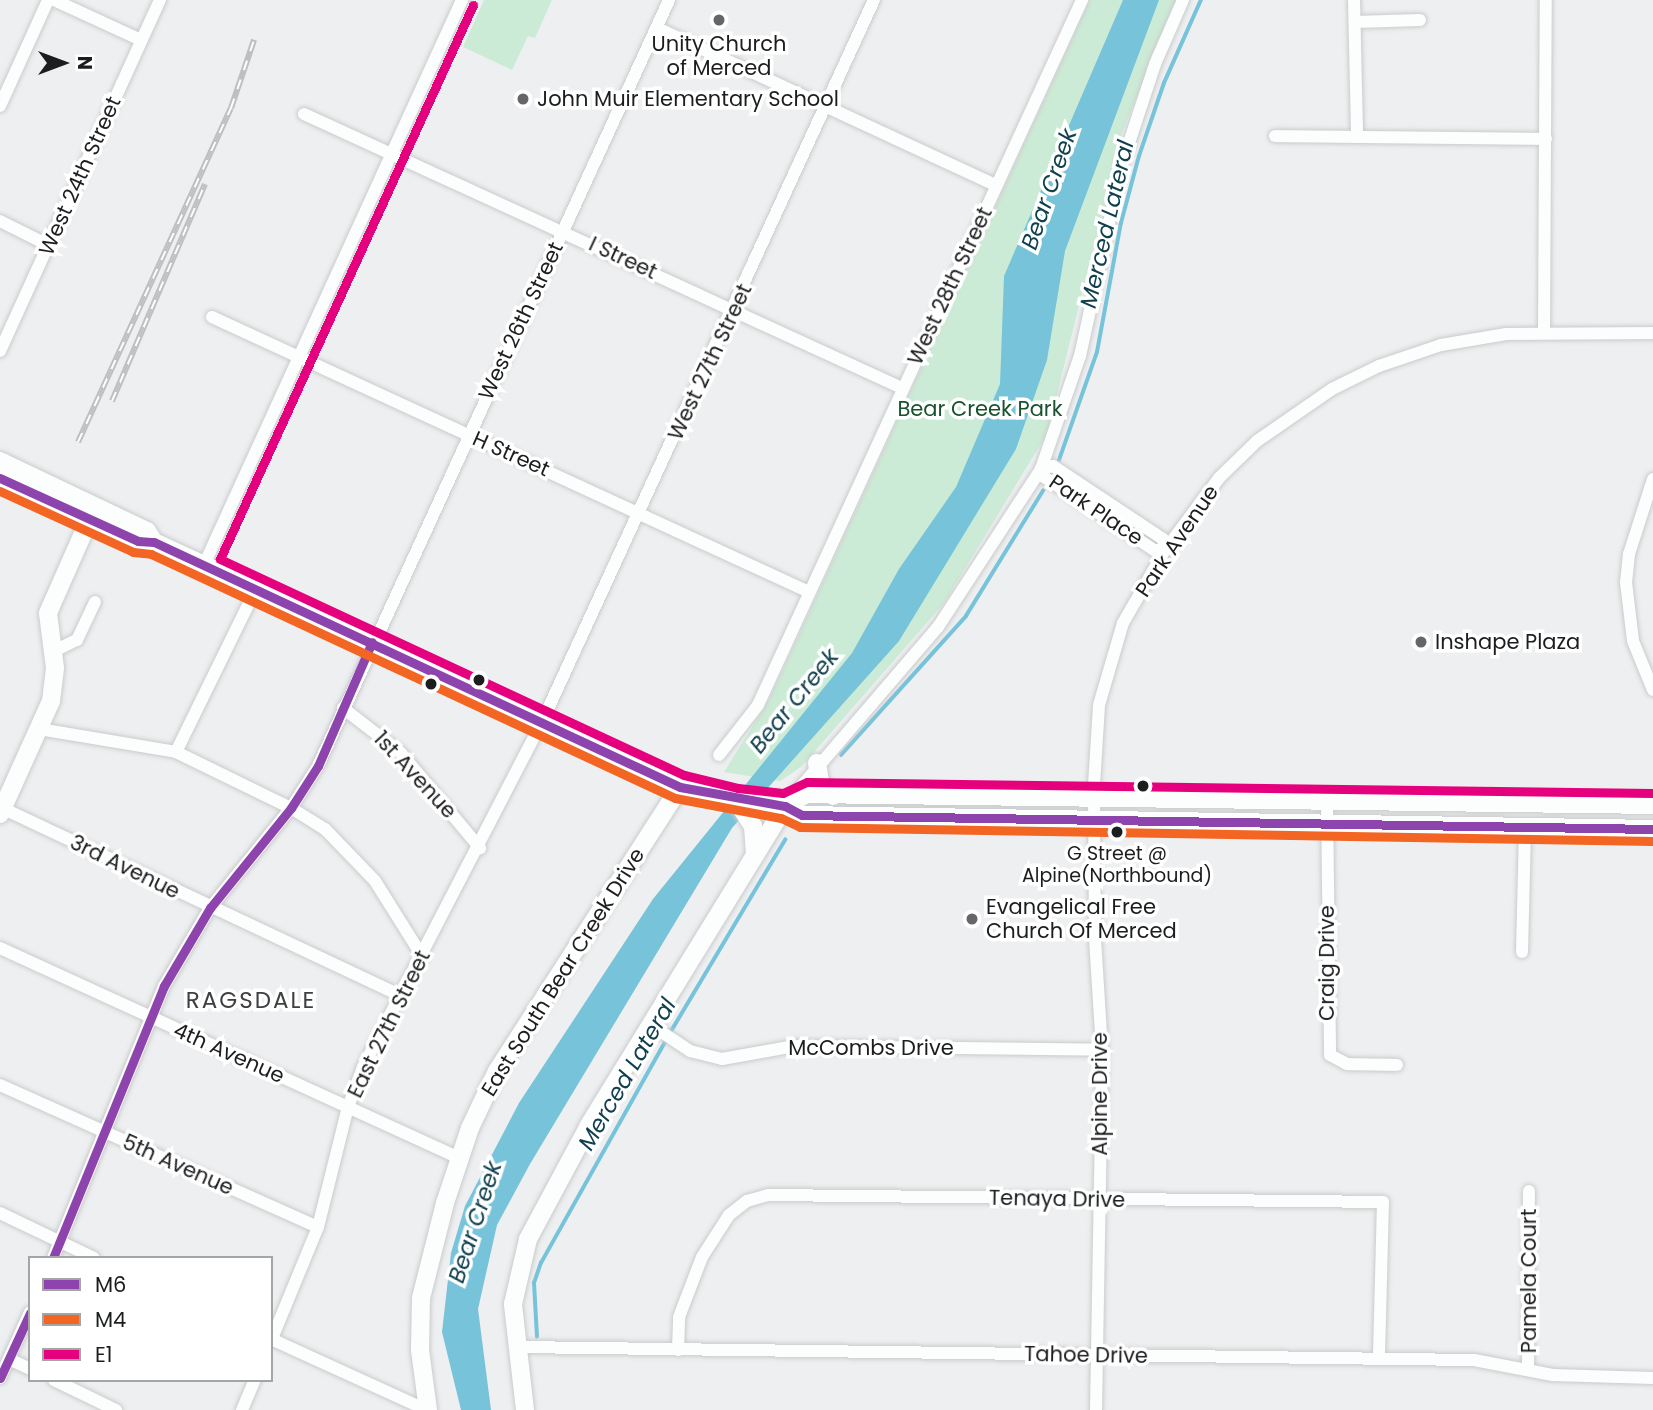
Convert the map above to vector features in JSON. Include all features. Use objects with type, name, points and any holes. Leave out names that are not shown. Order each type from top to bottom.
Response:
[{"type":"main road","points":[[0,461],[147,531],[154,542]]},
{"type":"main road","points":[[0,478],[138,541],[154,542],[680,787],[736,800],[777,805],[802,815],[1653,829]]},
{"type":"main road","points":[[1,811],[54,691],[50,608],[89,520]]},
{"type":"main road","points":[[817,763],[820,782],[833,796]]},
{"type":"main road","name":"East South Bear Creek Drive","points":[[427,1410],[419,1350],[421,1298],[459,1158],[498,1071],[680,787]]},
{"type":"main road","points":[[525,1410],[513,1304],[528,1239],[589,1125],[661,1032],[755,855],[777,805],[807,794],[1653,805]]},
{"type":"main road","points":[[736,800],[753,825],[755,855]]},
{"type":"street","points":[[0,106],[48,0]]},
{"type":"street","points":[[54,0],[141,40]]},
{"type":"street","name":"West 24th Street","points":[[0,351],[160,0]]},
{"type":"street","points":[[204,565],[462,0]]},
{"type":"street","name":"West 26th Street","points":[[54,1256],[148,1017],[210,908],[291,808],[318,765],[372,642],[669,0]]},
{"type":"street","name":"West 27th Street","points":[[542,722],[640,515],[874,0]]},
{"type":"street","name":"West 28th Street","points":[[719,755],[758,705],[1082,0]]},
{"type":"street","points":[[777,805],[938,627],[1041,469],[1080,356],[1122,164],[1155,64],[1183,0]]},
{"type":"street","points":[[1354,0],[1357,137]]},
{"type":"street","points":[[1544,333],[1546,0]]},
{"type":"street","points":[[1355,22],[1420,20]]},
{"type":"street","points":[[657,28],[996,185]]},
{"type":"street","name":"I Street","points":[[304,114],[902,388]]},
{"type":"street","points":[[1275,136],[1546,139]]},
{"type":"street","points":[[0,221],[48,245]]},
{"type":"street","name":"H Street","points":[[212,317],[809,592]]},
{"type":"street","name":"Park Avenue","points":[[1094,820],[1099,705],[1123,623],[1165,550],[1219,478],[1257,441],[1332,388],[1379,366],[1441,345],[1544,333],[1653,333]]},
{"type":"street","name":"Park Place","points":[[1041,469],[1066,483],[1093,493],[1163,539],[1165,550],[1154,550],[1087,505],[1066,483]]},
{"type":"street","points":[[1653,479],[1629,554],[1626,582],[1633,641],[1653,690]]},
{"type":"street","points":[[1087,505],[1093,493]]},
{"type":"street","points":[[176,752],[256,589]]},
{"type":"street","points":[[52,652],[77,640],[95,602]]},
{"type":"street","name":"1st Avenue","points":[[343,708],[401,753],[480,848]]},
{"type":"street","name":"East 27th Street","points":[[273,1335],[318,1227],[348,1107],[363,1067],[480,848],[542,722]]},
{"type":"street","points":[[39,729],[176,752],[291,808],[325,829],[359,863],[393,905],[422,956]]},
{"type":"street","name":"Craig Drive","points":[[1327,802],[1330,1055],[1347,1064],[1396,1065]]},
{"type":"street","name":"3rd Avenue","points":[[1,811],[401,996]]},
{"type":"street","name":"Alpine Drive","points":[[1094,820],[1102,1050],[1096,1410]]},
{"type":"street","points":[[1522,953],[1525,827]]},
{"type":"street","name":"4th Avenue","points":[[0,948],[459,1158]]},
{"type":"street","name":"McCombs Drive","points":[[661,1032],[691,1051],[722,1059],[795,1046],[1102,1050]]},
{"type":"street","name":"5th Avenue","points":[[0,1085],[318,1227]]},
{"type":"street","name":"Pamela Court","points":[[1528,1370],[1529,1191]]},
{"type":"street","name":"Tenaya Drive","points":[[678,1350],[679,1317],[693,1273],[729,1215],[747,1201],[768,1195],[1383,1202],[1379,1358]]},
{"type":"street","points":[[0,1213],[90,1256]]},
{"type":"street","points":[[0,1378],[28,1316]]},
{"type":"street","points":[[273,1341],[427,1410]]},
{"type":"street","name":"Tahoe Drive","points":[[517,1347],[1475,1360],[1576,1377],[1653,1378]]},
{"type":"street","points":[[9,1359],[28,1368]]},
{"type":"street","points":[[58,1382],[116,1410]]},
{"type":"street","points":[[242,1410],[253,1382]]},
{"type":"green space","points":[[484,0],[552,0],[535,38],[528,36],[512,70],[463,47]]},
{"type":"green space","name":"Bear Creek Park","points":[[1090,0],[1176,0],[1122,133],[1047,434],[944,603],[801,767],[780,781],[724,772],[770,698]]},
{"type":"water","name":"Bear Creek","points":[[1123,0],[1159,0],[1065,251],[1047,360],[1016,449],[899,641],[732,828],[530,1164],[497,1225],[478,1309],[491,1410],[461,1410],[442,1332],[451,1253],[465,1206],[519,1103],[653,899],[852,653],[899,569],[956,487],[1000,384],[1004,276]]},
{"type":"waterway","name":"Merced Lateral","points":[[1059,460],[1097,352],[1121,223],[1139,156],[1164,83],[1201,0]]},
{"type":"waterway","name":"Merced Lateral","points":[[841,755],[966,616],[1043,491]]},
{"type":"waterway","name":"Merced Lateral","points":[[670,1033],[785,840]]},
{"type":"waterway","name":"Merced Lateral","points":[[537,1337],[534,1283],[541,1263],[666,1040]]},
{"type":"railway","points":[[78,442],[231,108],[254,40]]},
{"type":"railway","points":[[112,401],[205,184]]},
{"type":"transit line","name":"E1","points":[[473,5],[220,559],[684,775],[738,788],[783,793],[807,782],[1653,793]]},
{"type":"transit line","name":"M6","points":[[0,478],[138,541],[154,542],[680,787],[785,806],[802,815],[1653,829]]},
{"type":"transit line","name":"M4","points":[[0,491],[133,552],[151,554],[675,798],[781,818],[800,827],[1653,841]]},
{"type":"transit line","name":"M6","points":[[54,1256],[164,986],[210,908],[291,808],[318,766],[372,642]]},
{"type":"transit line","name":"M6","points":[[0,1378],[28,1317]]},
{"type":"place","name":"Unity Church of Merced","points":[[719,20]]},
{"type":"place","name":"John Muir Elementary School","points":[[523,99]]},
{"type":"place","name":"Inshape Plaza","points":[[1421,642]]},
{"type":"place","name":"G Street @ Alpine(Northbound)","points":[[1117,832]]},
{"type":"place","name":"Evangelical Free Church Of Merced","points":[[972,919]]},
{"type":"district","name":"RAGSDALE","points":[[251,1000]]}]
